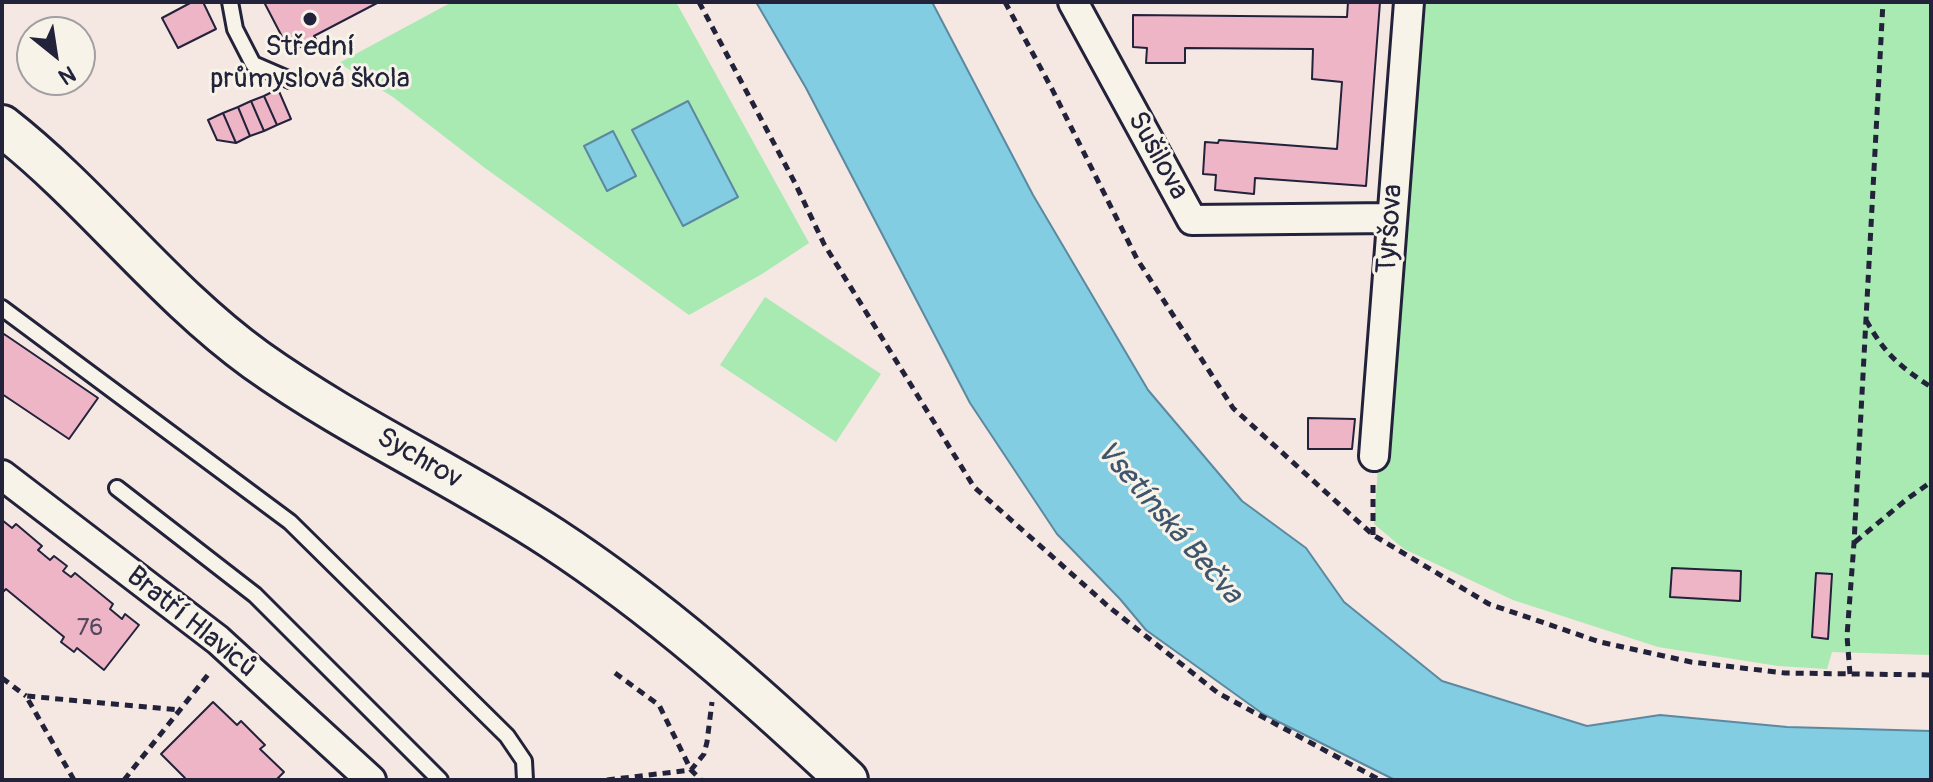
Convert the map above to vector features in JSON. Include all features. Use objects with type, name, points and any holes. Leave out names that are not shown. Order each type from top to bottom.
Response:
[{"type":"street","name":"Sušilova","points":[[1073,2],[1192,220],[1392,218]]},
{"type":"street","name":"Tyršova","points":[[1374,456],[1409,2]]},
{"type":"street","name":"Sychrov","points":[[2,126],[37,154],[145,262],[257,361],[324,404],[552,538],[628,591],[709,655],[847,780]]},
{"type":"street","name":"Bratří Hlaviců","points":[[2,475],[228,650],[371,780]]},
{"type":"lane","points":[[230,2],[235,29],[253,64],[290,80]]},
{"type":"lane","points":[[2,308],[290,522],[507,736],[524,761],[525,780]]},
{"type":"lane","points":[[117,488],[255,595],[440,780]]},
{"type":"path","points":[[699,2],[824,244],[974,487],[1109,607],[1218,693],[1380,780]]},
{"type":"path","points":[[1850,674],[1847,636],[1883,2]]},
{"type":"path","points":[[1866,320],[1878,342],[1901,368],[1931,387]]},
{"type":"path","points":[[1373,535],[1374,456]]},
{"type":"path","points":[[1854,543],[1931,482]]},
{"type":"path","points":[[124,780],[228,650]]},
{"type":"path","points":[[615,673],[659,705],[691,770],[701,780]]},
{"type":"path","points":[[2,678],[26,696],[74,780]]},
{"type":"path","points":[[26,696],[180,710]]},
{"type":"path","points":[[607,780],[691,770],[704,754],[712,700]]},
{"type":"green space","points":[[452,2],[676,2],[809,243],[762,274],[689,315],[485,168],[393,97],[339,63]]},
{"type":"green space","points":[[1410,2],[1931,2],[1931,655],[1832,652],[1827,669],[1778,666],[1658,647],[1513,600],[1404,549],[1374,524]]},
{"type":"green space","points":[[765,297],[881,374],[836,442],[720,365]]},
{"type":"water","name":"Vsetínská Bečva","points":[[756,2],[932,2],[1033,195],[1148,390],[1242,501],[1306,548],[1344,602],[1442,681],[1587,726],[1660,715],[1787,727],[1931,731],[1931,780],[1395,780],[1263,714],[1146,630],[1057,534],[970,403],[806,88]]},
{"type":"water","points":[[688,101],[738,197],[683,226],[632,130]]},
{"type":"water","points":[[613,131],[636,176],[607,191],[584,146]]},
{"type":"building","points":[[192,2],[203,2],[216,29],[178,48],[162,18]]},
{"type":"building","name":"Střední průmyslová škola","points":[[264,2],[379,2],[290,52]]},
{"type":"building","points":[[1348,2],[1380,2],[1366,186],[1255,178],[1254,194],[1215,190],[1216,175],[1203,174],[1205,142],[1218,143],[1219,140],[1337,149],[1342,82],[1312,79],[1313,49],[1185,48],[1185,63],[1146,63],[1147,48],[1133,47],[1133,15],[1347,17]]},
{"type":"building","points":[[278,89],[291,119],[277,125],[264,96]]},
{"type":"building","points":[[264,96],[277,125],[264,131],[251,101]]},
{"type":"building","points":[[251,101],[264,131],[250,136],[238,107]]},
{"type":"building","points":[[238,107],[250,136],[236,143],[223,113]]},
{"type":"building","points":[[223,113],[236,143],[217,140],[208,120]]},
{"type":"building","points":[[4,334],[98,398],[69,439],[2,394]]},
{"type":"building","points":[[1308,418],[1355,419],[1352,449],[1308,449]]},
{"type":"building","points":[[2,520],[12,528],[16,524],[42,546],[38,550],[50,560],[54,556],[67,566],[63,571],[71,577],[75,573],[113,604],[110,609],[122,619],[125,614],[139,625],[104,670],[77,648],[74,652],[61,642],[64,637],[6,589],[2,593]]},
{"type":"building","points":[[1672,568],[1741,571],[1740,601],[1670,597]]},
{"type":"building","points":[[1816,573],[1832,574],[1828,639],[1812,637]]},
{"type":"building","points":[[213,702],[237,725],[241,721],[265,745],[260,749],[284,772],[276,780],[182,780],[185,778],[161,754]]},
{"type":"place","name":"Střední průmyslová škola","points":[[310,19]]}]
